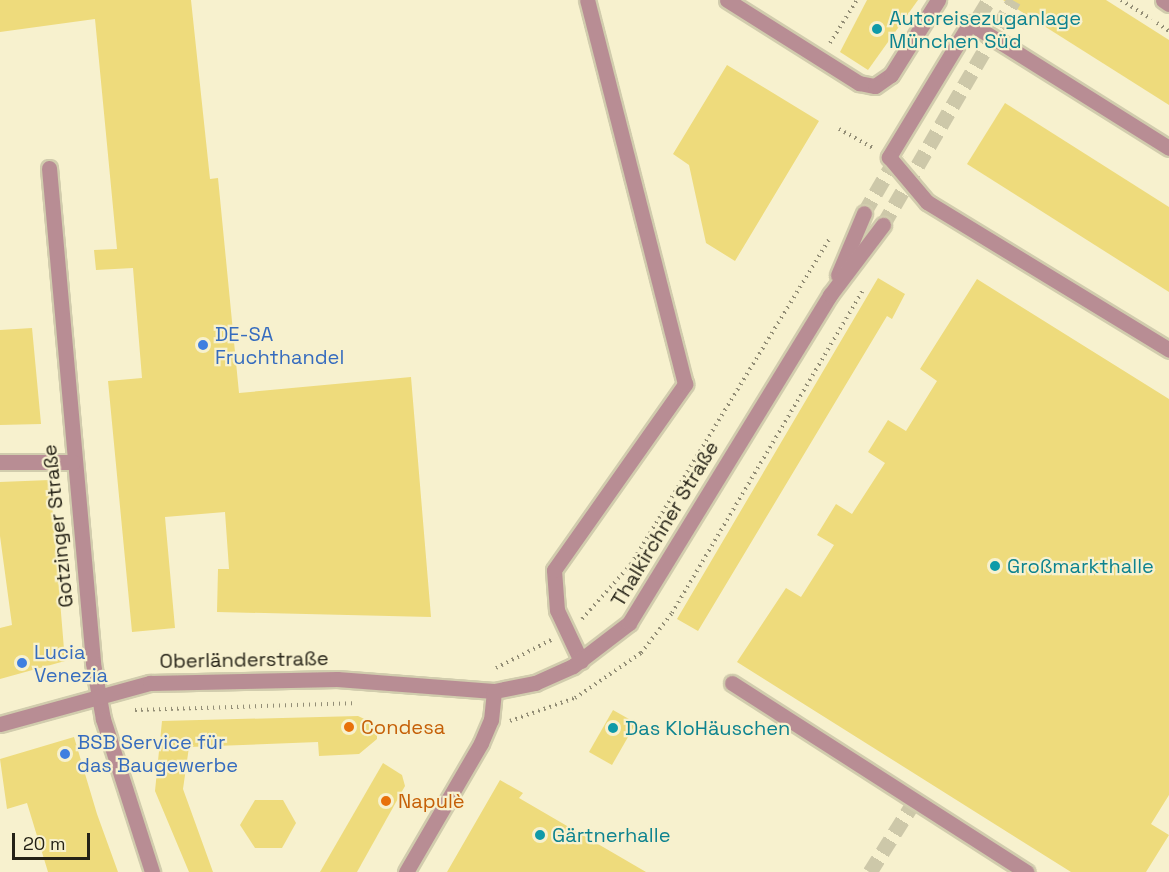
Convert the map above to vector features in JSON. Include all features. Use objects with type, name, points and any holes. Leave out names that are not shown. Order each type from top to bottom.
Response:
[{"type":"street","points":[[581,661],[566,631],[553,595],[554,570],[685,384],[587,0]]},
{"type":"street","points":[[727,0],[859,83],[884,83],[938,0]]},
{"type":"street","points":[[1163,0],[1169,3]]},
{"type":"street","points":[[1169,148],[970,23],[889,157],[927,202],[1169,350]]},
{"type":"street","name":"Gotzinger Straße","points":[[49,168],[73,462],[98,697],[152,872]]},
{"type":"street","name":"Thalkirchner Straße","points":[[830,295],[864,213]]},
{"type":"street","name":"Thalkirchner Straße","points":[[494,691],[535,683],[581,661],[629,623],[830,295],[883,225]]},
{"type":"street","points":[[0,462],[73,462]]},
{"type":"street","name":"Oberländerstraße","points":[[0,724],[150,683],[233,679],[348,679],[494,691]]},
{"type":"street","points":[[732,683],[1026,872]]},
{"type":"street","points":[[406,872],[481,743],[491,720],[494,691]]},
{"type":"path","points":[[820,59],[857,0]]},
{"type":"path","points":[[1121,0],[1169,31]]},
{"type":"path","points":[[839,129],[889,157]]},
{"type":"path","points":[[526,656],[566,631],[608,595],[631,564],[818,258]]},
{"type":"path","points":[[125,710],[362,703]]},
{"type":"building","points":[[0,0],[191,0],[210,179],[218,178],[239,393],[411,377],[431,617],[217,612],[218,569],[229,569],[225,512],[165,517],[175,628],[132,632],[108,381],[142,378],[133,268],[96,270],[94,250],[117,249],[95,19],[0,32]]},
{"type":"building","name":"Autoreisezuganlage München Süd","points":[[867,0],[918,0],[868,70],[840,52]]},
{"type":"building","points":[[1003,0],[1106,0],[1169,40],[1169,105]]},
{"type":"building","points":[[727,65],[819,121],[735,261],[706,243],[689,165],[673,154]]},
{"type":"building","points":[[1005,103],[1169,207],[1169,292],[967,164]]},
{"type":"building","points":[[878,278],[905,294],[892,319],[887,316],[698,631],[677,619]]},
{"type":"building","name":"Großmarkthalle","points":[[977,279],[1169,399],[1169,795],[1151,824],[1169,835],[1146,872],[1071,872],[737,662],[786,588],[801,597],[834,545],[817,535],[836,504],[852,514],[885,463],[868,452],[888,420],[906,431],[937,381],[920,369]]},
{"type":"building","points":[[32,328],[41,424],[0,425],[0,330]]},
{"type":"building","points":[[50,480],[65,661],[0,679],[0,628],[12,625],[0,536],[0,482]]},
{"type":"building","points":[[613,710],[636,723],[612,765],[589,752]]},
{"type":"building","points":[[358,716],[377,725],[377,739],[359,754],[319,756],[318,742],[189,747],[183,789],[213,872],[189,872],[155,791],[162,721]]},
{"type":"building","points":[[74,737],[97,814],[118,872],[48,872],[27,803],[7,809],[0,759]]},
{"type":"building","points":[[383,763],[402,775],[405,786],[357,872],[320,872]]},
{"type":"building","name":"Gärtnerhalle","points":[[500,780],[523,793],[519,798],[646,872],[447,872]]},
{"type":"building","points":[[255,800],[283,800],[296,823],[282,848],[255,848],[240,825]]},
{"type":"tunnel","points":[[967,36],[989,0]]},
{"type":"tunnel","points":[[883,225],[1014,0]]},
{"type":"tunnel","points":[[864,213],[899,153]]},
{"type":"tunnel","points":[[870,872],[914,802]]},
{"type":"place","name":"Autoreisezuganlage München Süd","points":[[877,29]]},
{"type":"place","name":"DE-SA Fruchthandel","points":[[203,345]]},
{"type":"place","name":"Großmarkthalle","points":[[995,566]]},
{"type":"place","name":"Lucia Venezia","points":[[22,663]]},
{"type":"place","name":"Condesa","points":[[349,727]]},
{"type":"place","name":"Das KloHäuschen","points":[[613,728]]},
{"type":"place","name":"BSB Service für das Baugewerbe","points":[[65,754]]},
{"type":"place","name":"Napulè","points":[[386,801]]},
{"type":"place","name":"Gärtnerhalle","points":[[540,835]]}]
